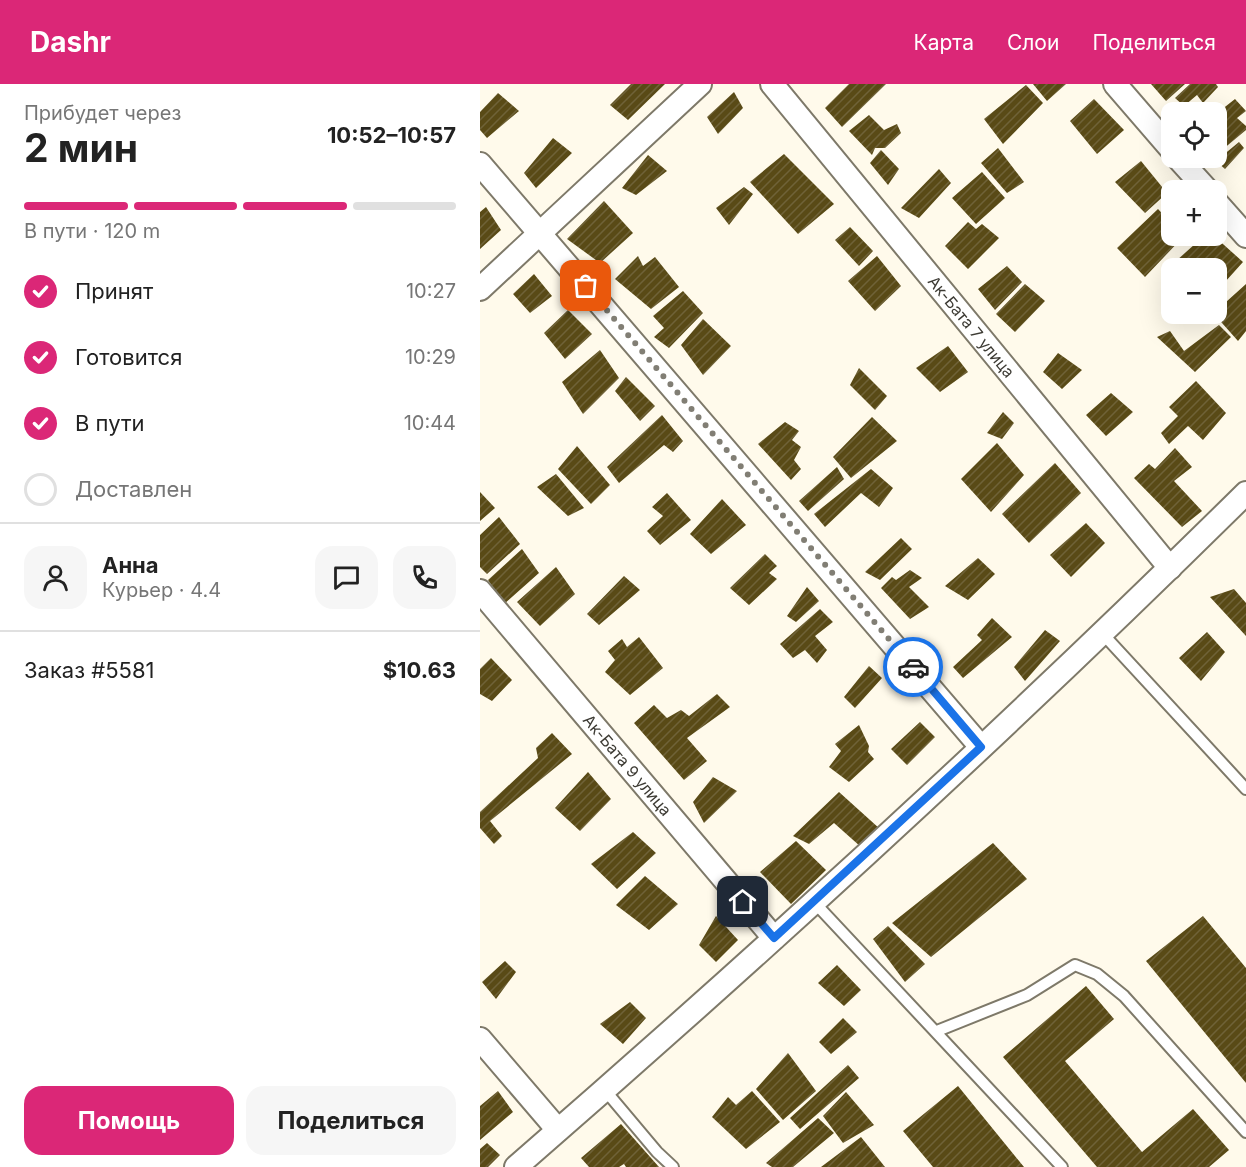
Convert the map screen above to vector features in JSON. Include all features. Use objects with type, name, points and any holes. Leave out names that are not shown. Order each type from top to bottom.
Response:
[{"type":"street","points":[[480,289],[700,84]]},
{"type":"street","name":"Ак-Бата 7 улица","points":[[772,84],[1170,568]]},
{"type":"street","points":[[1115,84],[1161,137]]},
{"type":"street","points":[[480,164],[981,747]]},
{"type":"street","points":[[1187,168],[1198,180]]},
{"type":"street","points":[[1227,214],[1246,236]]},
{"type":"street","points":[[516,1167],[814,902],[1102,633],[1246,493]]},
{"type":"street","name":"Ак-Бата 9 улица","points":[[480,591],[774,938]]},
{"type":"street","points":[[480,1039],[558,1130]]},
{"type":"lane","points":[[1102,633],[1246,789]]},
{"type":"lane","points":[[814,902],[1062,1167]]},
{"type":"lane","points":[[937,1031],[1027,994],[1075,965],[1096,974],[1124,996],[1246,1132]]},
{"type":"lane","points":[[604,1089],[657,1152],[673,1167]]},
{"type":"building","points":[[631,84],[665,84],[628,120],[610,105]]},
{"type":"building","points":[[849,84],[886,84],[842,127],[825,108]]},
{"type":"building","points":[[1033,84],[1066,84],[1047,101]]},
{"type":"building","points":[[1151,84],[1185,84],[1166,101]]},
{"type":"building","points":[[1190,84],[1216,84],[1218,87],[1204,102],[1197,95],[1189,102],[1180,102],[1175,98]]},
{"type":"building","points":[[1026,85],[1043,103],[1003,144],[984,119]]},
{"type":"building","points":[[734,92],[743,108],[718,134],[707,117]]},
{"type":"building","points":[[498,93],[519,111],[487,138],[480,130],[480,112]]},
{"type":"building","points":[[1094,99],[1124,130],[1097,154],[1070,121]]},
{"type":"building","points":[[1235,99],[1246,111],[1237,118],[1246,126],[1246,130],[1227,146],[1227,105]]},
{"type":"building","points":[[869,115],[884,130],[897,124],[901,133],[885,148],[875,148],[872,155],[849,131]]},
{"type":"building","points":[[553,138],[572,153],[536,188],[524,173]]},
{"type":"building","points":[[1239,142],[1244,148],[1227,167],[1227,152]]},
{"type":"building","points":[[998,148],[1024,182],[1007,193],[981,163]]},
{"type":"building","points":[[881,150],[899,169],[888,185],[870,163]]},
{"type":"building","points":[[784,154],[834,204],[798,234],[750,182]]},
{"type":"building","points":[[648,155],[667,171],[636,195],[622,188]]},
{"type":"building","points":[[1141,161],[1161,186],[1161,198],[1145,213],[1115,182]]},
{"type":"building","points":[[939,169],[951,183],[919,218],[901,208]]},
{"type":"building","points":[[982,172],[1005,198],[976,224],[952,198]]},
{"type":"building","points":[[744,187],[753,194],[729,225],[716,208]]},
{"type":"building","points":[[604,201],[633,233],[600,263],[567,239]]},
{"type":"building","points":[[486,207],[501,230],[480,249],[480,212]]},
{"type":"building","points":[[1158,209],[1161,212],[1161,246],[1174,246],[1145,277],[1117,248]]},
{"type":"building","points":[[968,222],[976,229],[982,224],[999,238],[968,269],[945,246]]},
{"type":"building","points":[[850,227],[873,251],[859,266],[835,240]]},
{"type":"building","points":[[1193,246],[1225,246],[1243,262],[1227,280],[1227,258],[1179,258]]},
{"type":"building","points":[[638,256],[643,266],[655,257],[679,287],[651,309],[615,279]]},
{"type":"building","points":[[877,256],[901,286],[875,311],[848,281]]},
{"type":"building","points":[[1007,266],[1022,282],[995,310],[978,289]]},
{"type":"building","points":[[534,274],[552,296],[530,313],[513,294]]},
{"type":"building","points":[[1025,284],[1045,301],[1015,332],[996,314]]},
{"type":"building","points":[[1246,284],[1246,331],[1238,341],[1223,324],[1227,324],[1227,301]]},
{"type":"building","points":[[683,291],[703,313],[669,348],[654,337],[664,328],[653,316]]},
{"type":"building","points":[[568,310],[592,334],[565,359],[544,333]]},
{"type":"building","points":[[703,319],[731,346],[703,375],[681,345]]},
{"type":"building","points":[[1219,325],[1231,337],[1195,372],[1157,337],[1170,331],[1184,351]]},
{"type":"building","points":[[948,346],[968,372],[940,392],[916,368]]},
{"type":"building","points":[[600,350],[619,378],[583,414],[562,382]]},
{"type":"building","points":[[1058,353],[1082,370],[1062,389],[1043,372]]},
{"type":"building","points":[[859,368],[887,396],[875,410],[850,385]]},
{"type":"building","points":[[626,377],[655,406],[640,421],[615,391]]},
{"type":"building","points":[[1196,381],[1226,413],[1203,440],[1188,426],[1169,444],[1161,433],[1178,416],[1169,407]]},
{"type":"building","points":[[1111,393],[1133,412],[1106,436],[1086,415]]},
{"type":"building","points":[[1003,412],[1014,423],[1002,439],[987,433]]},
{"type":"building","points":[[662,415],[683,441],[673,452],[664,445],[619,483],[607,467]]},
{"type":"building","points":[[872,417],[897,441],[851,478],[833,457]]},
{"type":"building","points":[[785,422],[799,431],[792,440],[801,447],[794,460],[801,469],[791,480],[758,444]]},
{"type":"building","points":[[997,443],[1024,475],[991,512],[961,479]]},
{"type":"building","points":[[577,446],[610,485],[591,504],[558,469]]},
{"type":"building","points":[[1175,448],[1192,467],[1174,481],[1202,511],[1182,527],[1134,478],[1149,464],[1155,469]]},
{"type":"building","points":[[1055,463],[1081,493],[1029,543],[1002,514]]},
{"type":"building","points":[[837,467],[844,479],[808,511],[799,501]]},
{"type":"building","points":[[871,469],[893,488],[879,507],[861,493],[825,527],[814,514]]},
{"type":"building","points":[[556,474],[584,508],[568,516],[537,487]]},
{"type":"building","points":[[480,492],[495,508],[480,521]]},
{"type":"building","points":[[667,493],[691,520],[660,545],[647,531],[663,516],[652,507]]},
{"type":"building","points":[[722,499],[746,525],[711,554],[690,534]]},
{"type":"building","points":[[499,517],[520,544],[487,574],[480,567],[480,535]]},
{"type":"building","points":[[1086,523],[1105,543],[1071,577],[1050,555]]},
{"type":"building","points":[[901,538],[912,549],[880,580],[865,572]]},
{"type":"building","points":[[522,549],[539,573],[504,604],[488,580]]},
{"type":"building","points":[[765,554],[777,566],[769,573],[777,579],[749,605],[730,588]]},
{"type":"building","points":[[978,558],[995,574],[968,600],[945,586]]},
{"type":"building","points":[[556,567],[575,594],[540,626],[517,602]]},
{"type":"building","points":[[910,570],[922,578],[909,587],[929,607],[910,619],[881,588],[892,577],[896,580]]},
{"type":"building","points":[[624,576],[640,590],[599,625],[587,614]]},
{"type":"building","points":[[807,587],[819,601],[796,622],[787,616]]},
{"type":"building","points":[[1234,589],[1246,603],[1246,636],[1210,597]]},
{"type":"building","points":[[820,609],[833,622],[815,636],[827,650],[817,663],[805,650],[793,658],[780,644]]},
{"type":"building","points":[[992,618],[1012,637],[963,678],[953,667],[982,640],[977,635]]},
{"type":"building","points":[[1045,630],[1060,641],[1025,681],[1014,667]]},
{"type":"building","points":[[1207,632],[1225,652],[1201,681],[1179,658]]},
{"type":"building","points":[[639,637],[663,668],[630,695],[605,672],[615,660],[608,651],[622,639],[627,647]]},
{"type":"building","points":[[491,658],[512,680],[492,701],[480,694],[480,669]]},
{"type":"building","points":[[869,666],[882,678],[855,708],[844,697]]},
{"type":"building","points":[[717,694],[730,707],[687,738],[707,761],[684,780],[634,723],[654,705],[667,718],[681,710],[689,716]]},
{"type":"building","points":[[920,722],[935,737],[907,765],[891,749]]},
{"type":"building","points":[[859,725],[869,746],[868,752],[874,759],[849,782],[829,767],[841,751],[835,744]]},
{"type":"building","points":[[552,733],[572,754],[490,821],[502,836],[494,844],[480,828],[480,812],[538,758],[536,748]]},
{"type":"building","points":[[588,772],[611,799],[580,831],[555,808]]},
{"type":"building","points":[[713,777],[737,791],[704,823],[693,802]]},
{"type":"building","points":[[839,792],[880,829],[861,847],[834,823],[809,844],[793,836]]},
{"type":"building","points":[[633,832],[656,853],[617,889],[591,864]]},
{"type":"building","points":[[796,841],[826,870],[791,904],[760,872]]},
{"type":"building","points":[[993,843],[1027,879],[931,957],[892,923]]},
{"type":"building","points":[[645,876],[678,904],[649,930],[616,905]]},
{"type":"building","points":[[716,916],[738,940],[716,962],[699,945]]},
{"type":"building","points":[[1203,916],[1246,968],[1246,1083],[1146,961]]},
{"type":"building","points":[[888,926],[925,964],[905,982],[873,939]]},
{"type":"building","points":[[505,961],[516,972],[496,999],[482,982]]},
{"type":"building","points":[[837,965],[861,990],[844,1006],[818,983]]},
{"type":"building","points":[[1086,986],[1114,1019],[1065,1061],[1142,1152],[1193,1109],[1229,1150],[1209,1167],[1097,1167],[1003,1057]]},
{"type":"building","points":[[630,1002],[646,1018],[623,1044],[600,1024]]},
{"type":"building","points":[[843,1018],[857,1032],[831,1054],[819,1042]]},
{"type":"building","points":[[788,1053],[816,1091],[783,1120],[756,1089]]},
{"type":"building","points":[[848,1065],[859,1078],[800,1129],[790,1118]]},
{"type":"building","points":[[958,1086],[1024,1167],[933,1167],[903,1131]]},
{"type":"building","points":[[498,1091],[513,1112],[480,1140],[480,1106]]},
{"type":"building","points":[[752,1091],[780,1122],[746,1149],[712,1117],[728,1097],[736,1105]]},
{"type":"building","points":[[846,1092],[874,1125],[843,1143],[823,1116]]},
{"type":"building","points":[[818,1118],[834,1133],[793,1167],[772,1167],[766,1163]]},
{"type":"building","points":[[621,1124],[659,1167],[626,1167],[624,1164],[619,1167],[589,1167],[581,1158]]},
{"type":"building","points":[[861,1137],[885,1167],[821,1167]]},
{"type":"building","points":[[487,1143],[500,1155],[488,1167],[480,1167],[480,1149]]},
{"type":"way so far","points":[[586,286],[913,667]]},
{"type":"route","points":[[743,902],[774,938],[981,747],[913,667]]}]
